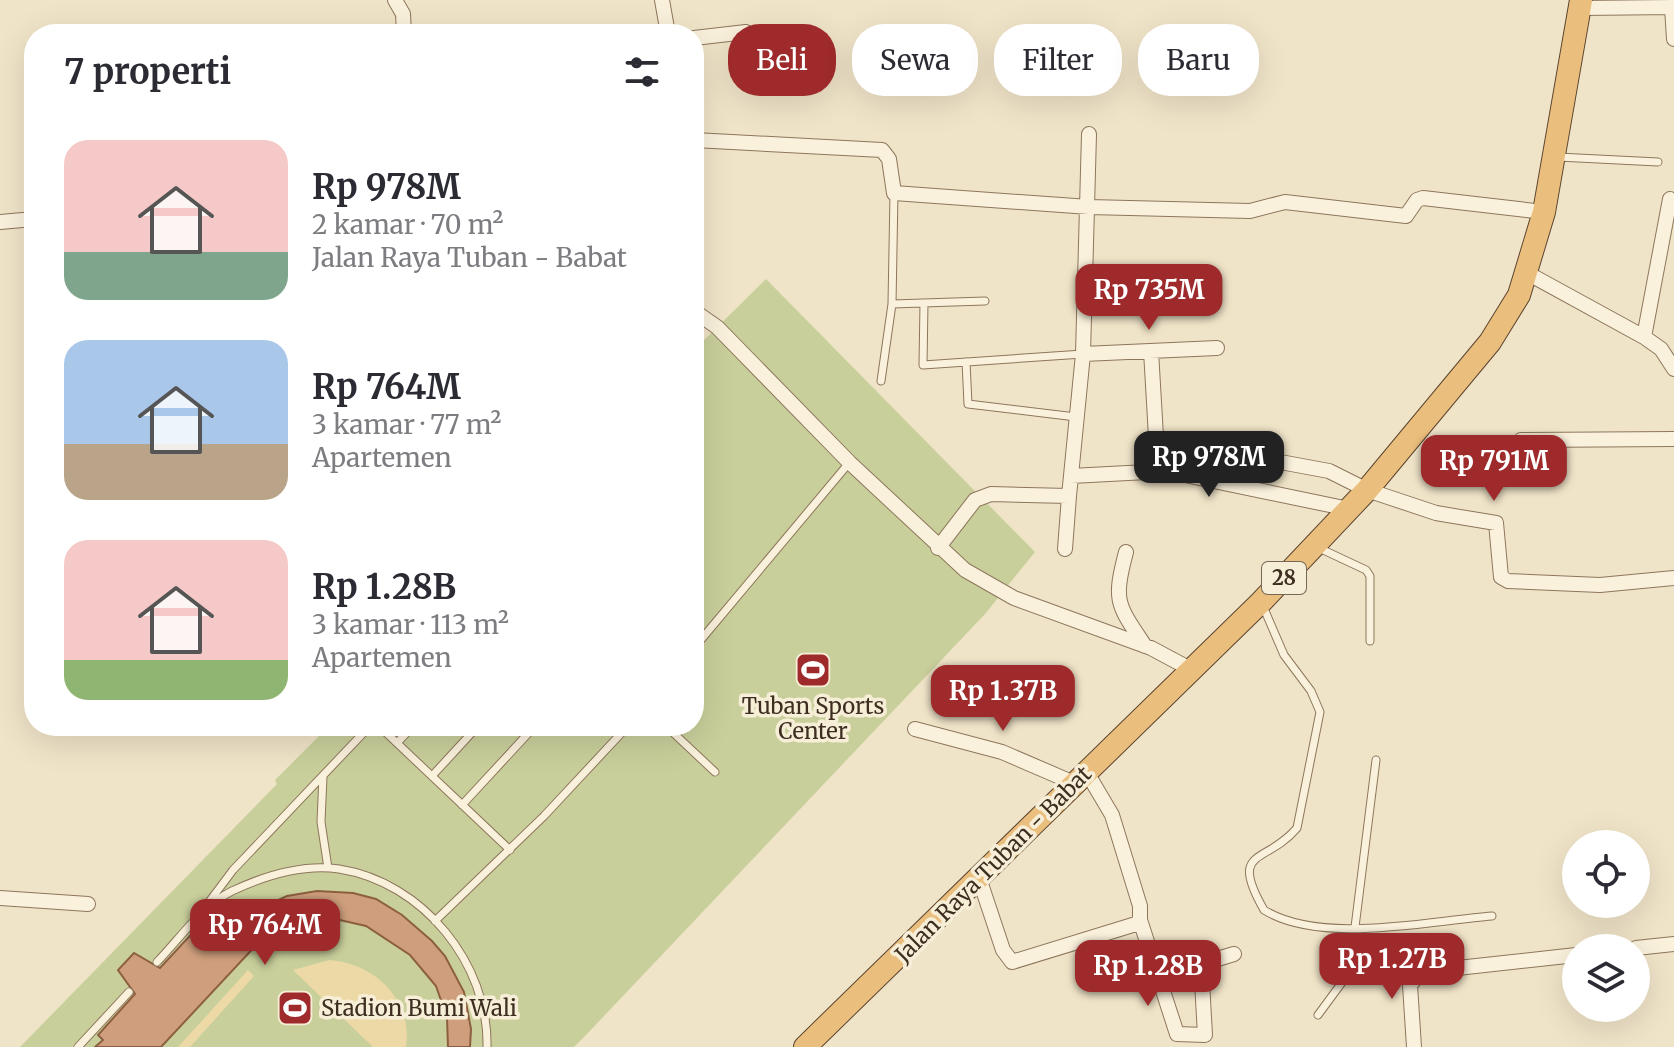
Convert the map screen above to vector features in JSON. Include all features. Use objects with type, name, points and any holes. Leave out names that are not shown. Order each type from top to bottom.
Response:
[{"type":"highway","name":"Jalan Raya Tuban - Babat","points":[[805,1047],[1080,777],[1194,671],[1367,490],[1490,342],[1519,295],[1544,212],[1581,4]]},
{"type":"street","points":[[395,0],[403,14],[404,24]]},
{"type":"street","points":[[662,0],[666,24]]},
{"type":"street","points":[[1581,4],[1673,7],[1674,39]]},
{"type":"street","points":[[704,37],[728,34]]},
{"type":"street","points":[[1065,549],[1083,354],[1089,134]]},
{"type":"street","points":[[704,141],[882,150],[889,159],[894,193],[1089,207],[1250,211],[1285,202],[1406,216],[1417,200],[1423,198],[1544,212]]},
{"type":"street","points":[[1644,337],[1667,245],[1670,199]]},
{"type":"street","points":[[0,222],[24,220]]},
{"type":"street","points":[[1527,273],[1644,337],[1661,349],[1674,369]]},
{"type":"street","points":[[704,318],[717,327],[938,548],[990,587],[1145,646],[1194,671]]},
{"type":"street","points":[[1083,354],[1217,348]]},
{"type":"street","points":[[1151,351],[1158,471]]},
{"type":"street","points":[[1521,440],[1674,439]]},
{"type":"street","points":[[1275,461],[1329,471],[1367,490],[1436,513],[1496,523],[1501,577],[1508,581],[1600,585],[1674,578]]},
{"type":"street","points":[[1071,476],[1158,471],[1349,509]]},
{"type":"street","points":[[938,548],[979,498],[991,494],[1069,496]]},
{"type":"street","points":[[1126,552],[1116,590],[1122,612],[1145,646]]},
{"type":"street","points":[[915,729],[1080,777],[1112,815],[1174,1031],[1205,1035],[1201,964]]},
{"type":"street","points":[[979,878],[1003,950],[1012,962],[1140,920]]},
{"type":"street","points":[[0,898],[88,904]]},
{"type":"street","points":[[1650,947],[1674,944]]},
{"type":"street","points":[[1158,977],[1234,954]]},
{"type":"street","points":[[1414,1047],[1410,985],[1421,972],[1562,957]]},
{"type":"lane","points":[[1555,157],[1658,162]]},
{"type":"lane","points":[[881,381],[892,304],[894,193]]},
{"type":"lane","points":[[892,304],[985,301]]},
{"type":"lane","points":[[924,303],[923,365],[1083,354]]},
{"type":"lane","points":[[966,362],[968,404],[1076,417]]},
{"type":"lane","points":[[704,636],[849,462]]},
{"type":"lane","points":[[1313,546],[1366,570],[1370,576],[1370,641]]},
{"type":"lane","points":[[1261,602],[1284,655],[1311,691],[1320,712],[1297,828],[1252,860],[1249,878],[1264,910],[1299,923],[1355,927],[1492,916]]},
{"type":"lane","points":[[201,915],[228,876],[361,736]]},
{"type":"lane","points":[[390,736],[510,850]]},
{"type":"lane","points":[[397,743],[404,736]]},
{"type":"lane","points":[[432,776],[469,736]]},
{"type":"lane","points":[[462,805],[526,736]]},
{"type":"lane","points":[[435,921],[510,850],[618,736]]},
{"type":"lane","points":[[677,736],[715,772]]},
{"type":"lane","points":[[1355,927],[1376,760]]},
{"type":"lane","points":[[323,776],[321,822],[328,868]]},
{"type":"lane","points":[[157,962],[223,896],[262,879],[328,868],[356,873],[382,885],[435,921],[459,948],[474,976],[486,1016],[487,1047]]},
{"type":"lane","points":[[1318,1015],[1346,977],[1421,972]]},
{"type":"lane","points":[[78,1047],[129,992]]},
{"type":"green space","name":"Tuban Sports Center","points":[[766,279],[1035,552],[985,614],[586,1035],[574,1047],[20,1047],[277,784],[275,780],[319,736],[704,736],[704,340]]},
{"type":"sand","points":[[329,960],[361,968],[387,987],[397,999],[403,1014],[407,1030],[406,1047],[373,1047],[293,970]]},
{"type":"sand","points":[[248,970],[254,976],[190,1047],[178,1047]]},
{"type":"building","points":[[317,891],[353,893],[376,899],[402,915],[432,941],[445,956],[464,992],[471,1029],[470,1047],[448,1047],[447,1018],[436,986],[410,955],[366,926],[331,918],[284,928],[259,942],[161,1047],[95,1047],[103,1040],[98,1035],[135,994],[118,970],[134,953],[160,968],[198,927],[201,931],[206,928],[221,942],[254,911],[287,896]]},
{"type":"place","name":"Tuban Sports Center","points":[[813,670]]},
{"type":"place","name":"Stadion Bumi Wali","points":[[295,1008]]}]
